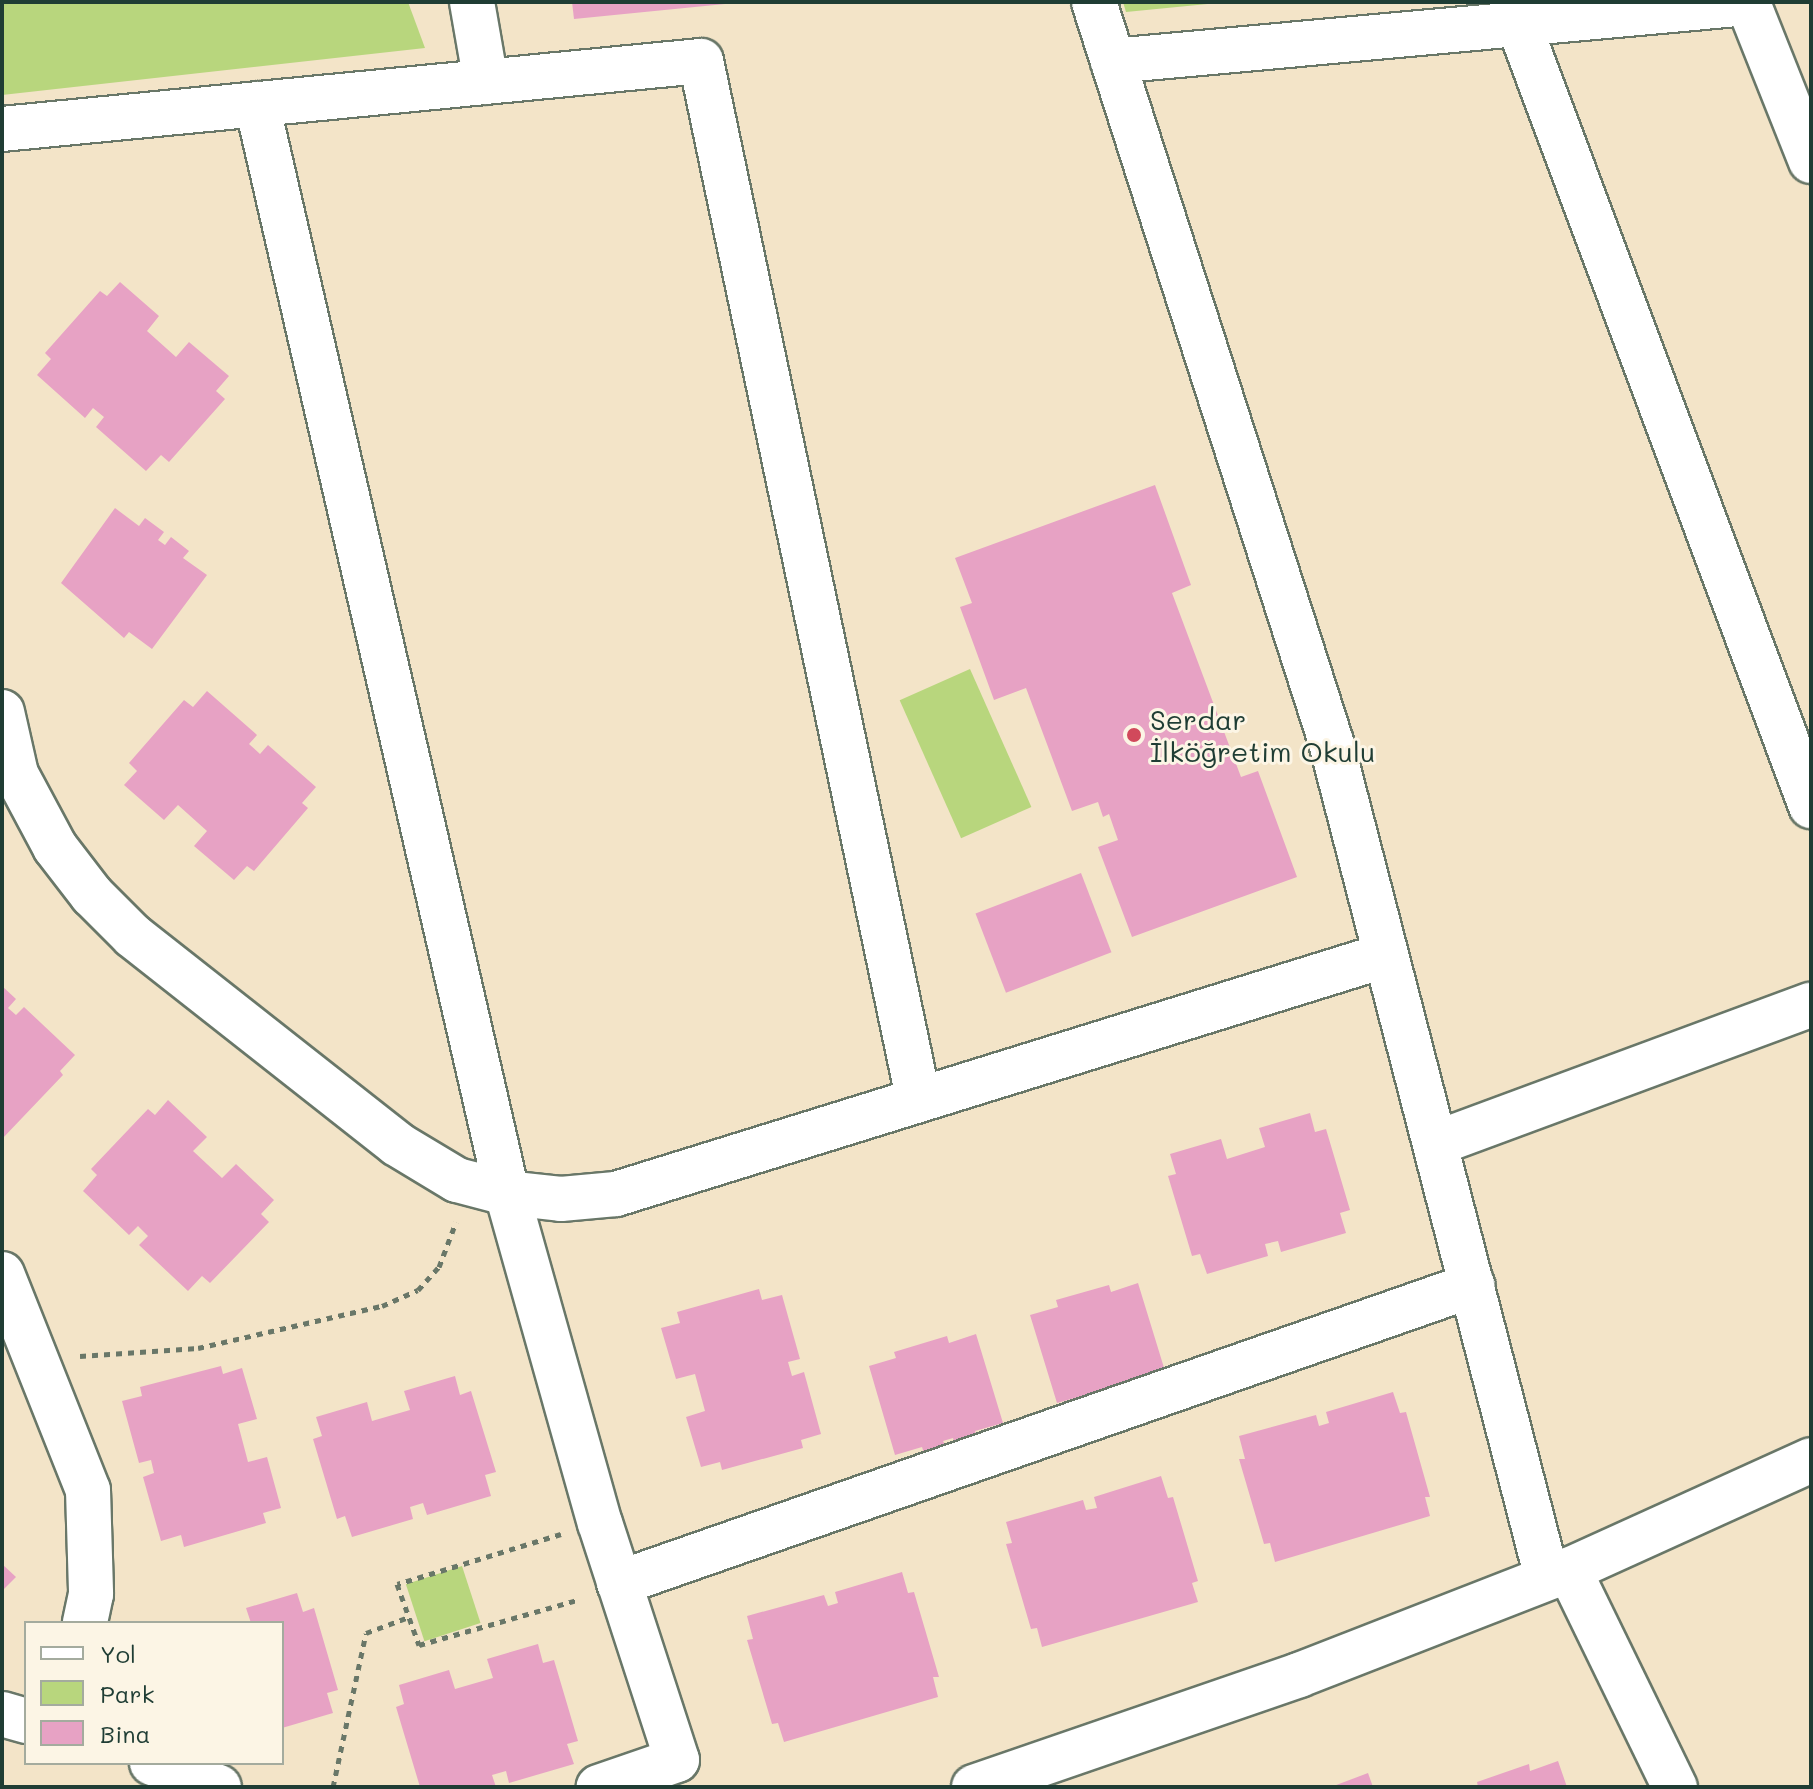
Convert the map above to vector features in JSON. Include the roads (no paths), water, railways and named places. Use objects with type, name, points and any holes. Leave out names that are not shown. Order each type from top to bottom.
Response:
[{"type":"street","points":[[472,2],[486,82]]},
{"type":"street","points":[[1094,2],[1331,742],[1473,1285],[1558,1574],[1675,1787]]},
{"type":"street","points":[[1113,61],[1748,3],[1811,161]]},
{"type":"street","points":[[1519,25],[1811,806]]},
{"type":"street","points":[[2,129],[701,61],[918,1097]]},
{"type":"street","points":[[257,104],[507,1193],[600,1523],[677,1760],[599,1787]]},
{"type":"street","points":[[2,712],[16,774],[55,847],[92,895],[133,936],[397,1144],[466,1182],[507,1193],[561,1199],[616,1194],[918,1097],[1386,955]]},
{"type":"street","points":[[1437,1143],[1811,1005]]},
{"type":"street","points":[[2,1274],[88,1490],[91,1594],[85,1621]]},
{"type":"street","points":[[619,1583],[1473,1285]]},
{"type":"street","points":[[974,1787],[1299,1675],[1558,1574],[1811,1460]]},
{"type":"street","points":[[2,1714],[24,1720]]},
{"type":"street","points":[[158,1765],[219,1787]]},
{"type":"place","name":"Serdar İlköğretim Okulu","points":[[1134,735]]}]
